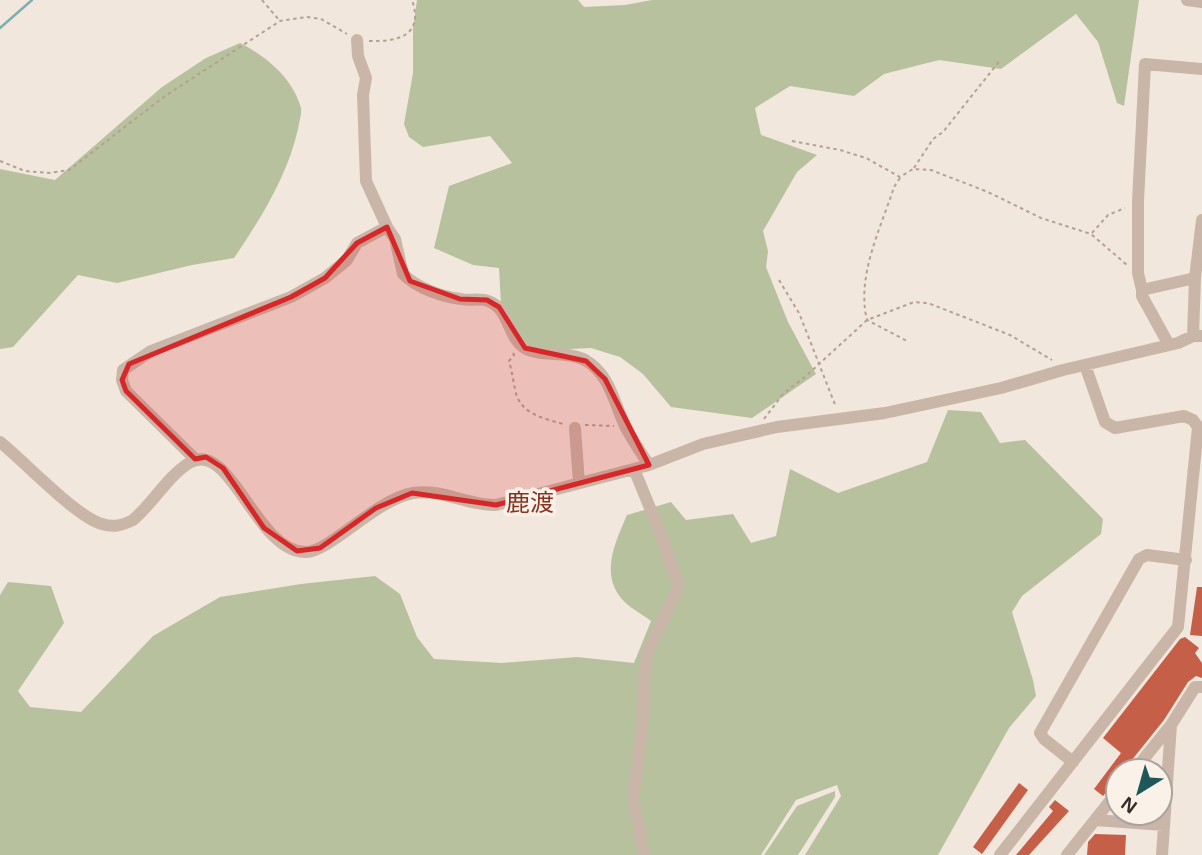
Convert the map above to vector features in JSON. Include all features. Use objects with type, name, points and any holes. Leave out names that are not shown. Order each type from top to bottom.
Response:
[{"type":"street","points":[[1187,0],[1202,2]]},
{"type":"street","points":[[357,40],[358,56],[366,78],[363,107],[366,181],[387,227],[396,239],[403,274],[418,286],[460,299],[487,300],[499,307],[508,320],[514,337],[525,348],[568,355],[586,361],[605,379],[614,394],[625,426],[649,465]]},
{"type":"street","points":[[1169,345],[1142,296],[1138,273],[1138,206],[1145,64],[1202,69]]},
{"type":"street","points":[[0,442],[86,517],[112,526],[133,520],[174,476],[195,459],[206,457],[223,468],[264,528],[285,546],[308,552],[320,548],[376,508],[412,493],[446,494],[496,505],[649,465],[703,444],[755,432],[885,413],[989,391],[1198,336],[1195,278],[1202,220]]},
{"type":"street","points":[[195,459],[126,391],[121,380],[123,370],[128,364],[151,351],[302,291],[325,278],[347,260],[357,243],[387,227]]},
{"type":"street","points":[[1142,290],[1195,278]]},
{"type":"street","points":[[1000,855],[1178,627],[1197,492],[1198,427],[1184,416],[1115,428],[1105,422],[1085,365]]},
{"type":"street","points":[[575,428],[579,483]]},
{"type":"street","points":[[634,469],[679,586],[648,651],[645,666],[642,732],[633,797],[644,855]]},
{"type":"street","points":[[1073,762],[1044,739],[1041,733],[1139,559],[1147,555],[1186,560]]},
{"type":"street","points":[[1145,757],[1171,725],[1195,687],[1202,687]]},
{"type":"street","points":[[1169,757],[1171,725]]},
{"type":"street","points":[[1068,855],[1104,809]]},
{"type":"street","points":[[1096,820],[1104,821]]},
{"type":"street","points":[[1162,855],[1164,827]]},
{"type":"path","points":[[262,0],[280,21]]},
{"type":"path","points":[[0,162],[25,171],[49,173],[69,170],[165,96],[280,21],[307,17],[321,19],[357,40],[389,41],[407,33],[416,22],[417,13],[412,0]]},
{"type":"path","points":[[907,341],[867,320],[864,308],[866,273],[894,187],[900,177],[913,169],[933,139],[943,132],[1001,58]]},
{"type":"path","points":[[792,141],[866,158],[900,177]]},
{"type":"path","points":[[913,169],[930,170],[988,192],[1041,218],[1091,234],[1129,268]]},
{"type":"path","points":[[1091,234],[1108,215],[1138,206]]},
{"type":"path","points":[[779,280],[799,313],[834,398],[836,419]]},
{"type":"path","points":[[755,432],[783,394],[867,320],[914,302],[928,303],[1010,335],[1046,356],[1063,370]]},
{"type":"path","points":[[510,348],[514,355],[509,361],[515,392],[530,414],[575,428],[589,425],[625,426]]},
{"type":"highlighted area","points":[[387,227],[410,281],[460,299],[487,300],[499,307],[525,348],[586,361],[605,379],[649,465],[496,505],[412,493],[376,508],[320,548],[297,551],[264,528],[223,468],[206,457],[195,459],[126,391],[122,380],[129,364],[291,297],[325,278],[357,243]]},
{"type":"green space","points":[[417,0],[578,0],[584,7],[625,5],[652,0],[1139,0],[1124,106],[1117,103],[1098,42],[1076,14],[1001,69],[939,60],[884,74],[854,96],[790,86],[755,108],[761,135],[817,155],[797,172],[763,231],[768,251],[766,267],[788,322],[816,374],[752,418],[671,407],[643,374],[620,357],[591,348],[547,350],[512,343],[502,322],[499,268],[473,265],[434,248],[449,186],[512,163],[490,136],[423,147],[409,137],[404,124],[413,73],[413,29]]},
{"type":"green space","points":[[240,43],[277,69],[292,87],[301,110],[293,147],[280,180],[234,258],[117,283],[78,275],[13,347],[0,349],[0,169],[55,180],[162,87],[206,58]]},
{"type":"green space","points":[[948,410],[981,412],[1000,443],[1025,440],[1103,519],[1101,534],[1022,596],[1012,612],[1036,696],[1009,728],[938,855],[805,855],[841,796],[837,785],[796,800],[761,855],[0,855],[0,595],[8,582],[51,586],[64,623],[18,691],[30,707],[81,712],[153,636],[220,597],[375,576],[400,594],[417,637],[434,659],[502,663],[577,657],[634,663],[651,621],[621,598],[612,578],[612,556],[627,515],[671,502],[686,520],[733,514],[751,543],[776,536],[790,469],[838,493],[927,462]]},
{"type":"green space","points":[[835,791],[835,797],[798,855],[764,855],[797,806]]},
{"type":"building","points":[[1197,587],[1202,587],[1202,636],[1190,635]]},
{"type":"building","points":[[1185,637],[1199,648],[1195,653],[1202,663],[1202,678],[1196,676],[1188,682],[1164,720],[1134,757],[1118,757],[1121,753],[1103,738],[1180,639]]},
{"type":"building","points":[[1104,776],[1104,795],[1094,789]]},
{"type":"building","points":[[1019,783],[1028,790],[982,854],[973,847]]},
{"type":"building","points":[[1055,800],[1069,811],[1029,855],[1016,855],[1053,811],[1049,807]]},
{"type":"building","points":[[1095,834],[1126,835],[1125,855],[1087,855],[1088,842]]},
{"type":"waterway","points":[[0,28],[32,0]]},
{"type":"district","name":"鹿渡","points":[[530,503]]}]
